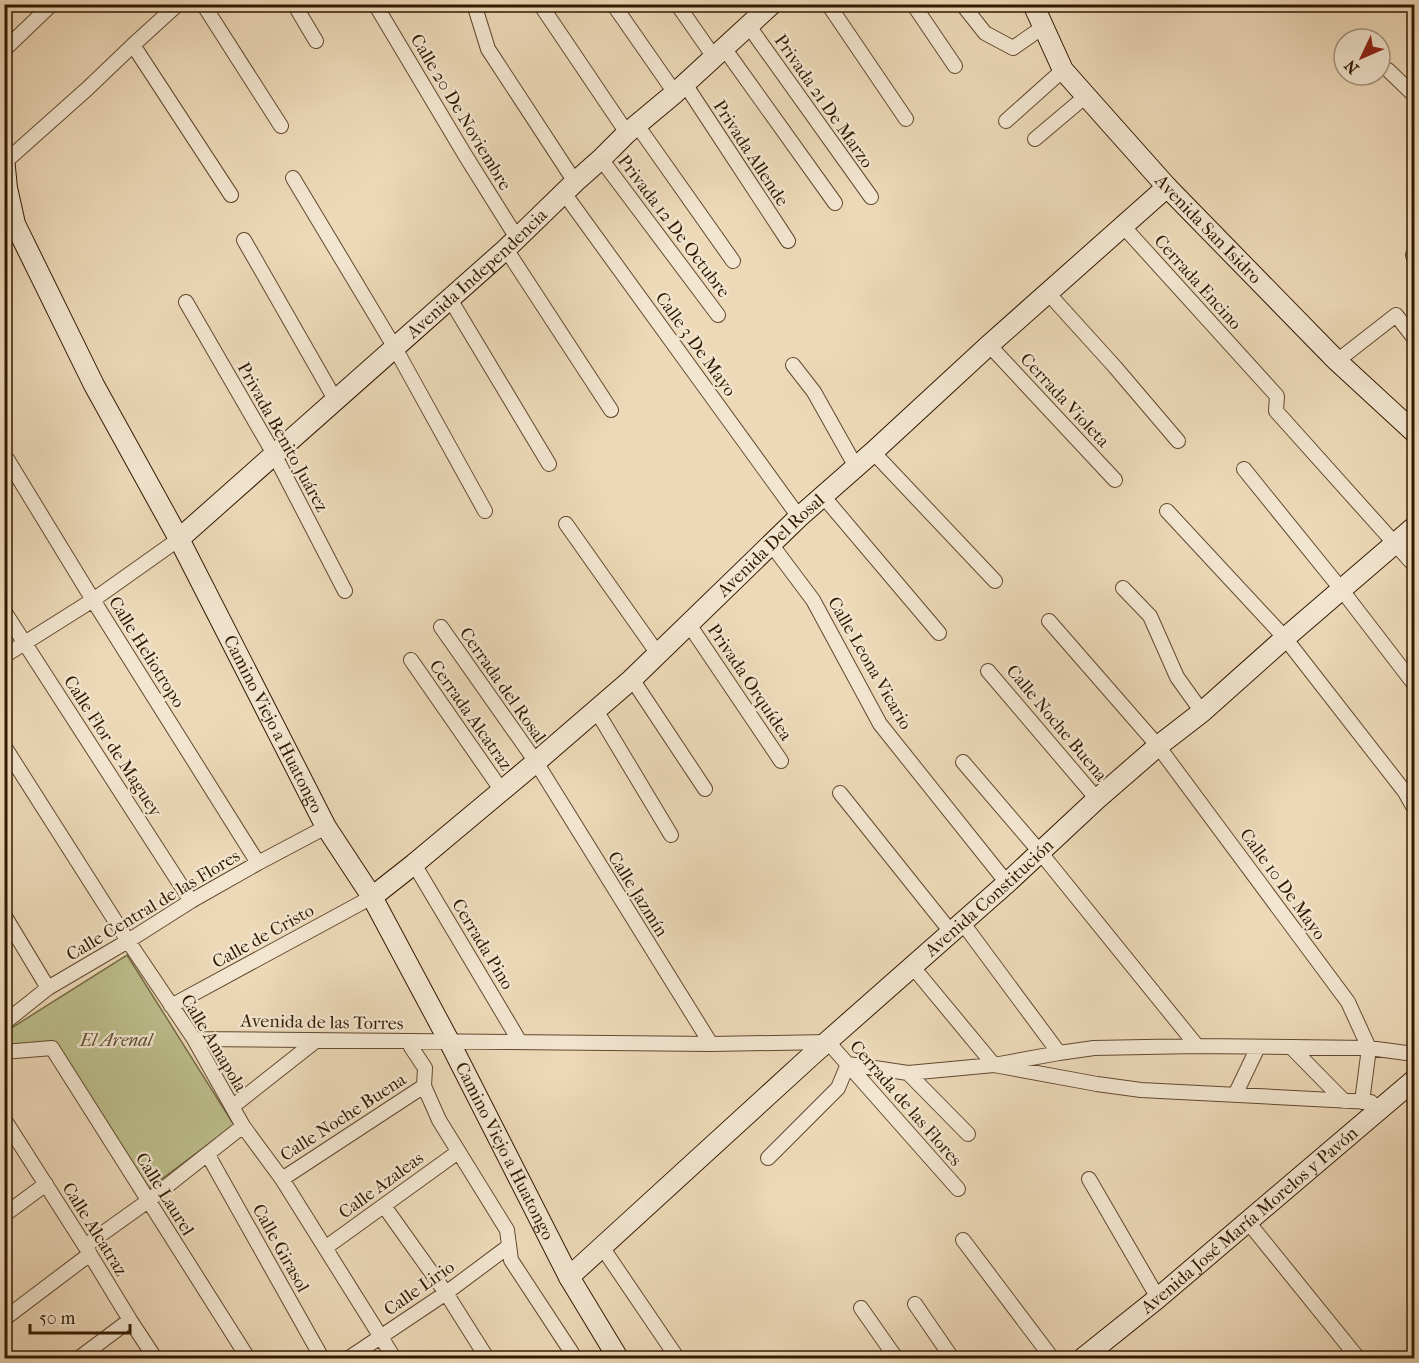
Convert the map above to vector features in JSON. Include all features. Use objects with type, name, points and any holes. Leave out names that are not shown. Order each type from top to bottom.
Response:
[{"type":"main road","name":"Avenida San Isidro","points":[[1033,4],[1063,70],[1086,96],[1167,186],[1337,361],[1414,432]]},
{"type":"main road","name":"Avenida Independencia","points":[[179,539],[512,243],[632,129],[719,53],[757,13]]},
{"type":"main road","name":"Camino Viejo a Huatongo","points":[[5,160],[7,188],[15,225],[94,385],[179,539],[326,827],[372,897],[449,1041],[569,1277],[618,1359]]},
{"type":"main road","name":"Avenida Del Rosal","points":[[372,897],[502,791],[632,679],[799,517],[873,453],[989,345],[1167,186]]},
{"type":"main road","name":"Avenida Constitución","points":[[569,1277],[912,966],[1007,883],[1097,799],[1158,746],[1202,712],[1414,527]]},
{"type":"main road","name":"Avenida José María Morelos y Pavón","points":[[1083,1359],[1388,1103],[1411,1088]]},
{"type":"street","points":[[4,50],[52,4]]},
{"type":"street","points":[[5,160],[87,89],[178,4]]},
{"type":"street","points":[[203,4],[281,126]]},
{"type":"street","points":[[294,4],[316,41]]},
{"type":"street","name":"Calle 20 De Noviembre","points":[[375,4],[465,155],[557,325],[611,410]]},
{"type":"street","name":"Calle 3 De Mayo","points":[[474,4],[488,49],[569,188],[799,517]]},
{"type":"street","points":[[540,4],[733,261]]},
{"type":"street","name":"Privada Allende","points":[[613,4],[680,89],[788,241]]},
{"type":"street","points":[[677,4],[719,53],[835,203]]},
{"type":"street","points":[[828,4],[906,119]]},
{"type":"street","points":[[913,4],[956,66]]},
{"type":"street","points":[[962,4],[985,33],[1013,48],[1043,27]]},
{"type":"street","name":"Privada 21 De Marzo","points":[[757,13],[871,197]]},
{"type":"street","points":[[133,45],[231,195]]},
{"type":"street","points":[[1006,121],[1063,70]]},
{"type":"street","points":[[1392,74],[1414,95]]},
{"type":"street","points":[[1035,139],[1086,96]]},
{"type":"street","name":"Privada 12 De Octubre","points":[[601,159],[718,315]]},
{"type":"street","points":[[293,178],[395,348],[485,511]]},
{"type":"street","name":"Cerrada Encino","points":[[1123,226],[1247,361],[1277,396],[1276,411],[1414,565]]},
{"type":"street","points":[[244,240],[336,401]]},
{"type":"street","points":[[1048,293],[1179,441]]},
{"type":"street","points":[[450,299],[549,464]]},
{"type":"street","name":"Privada Benito Juárez","points":[[186,302],[274,454],[345,591]]},
{"type":"street","points":[[1337,361],[1396,315],[1414,338]]},
{"type":"street","name":"Cerrada Violeta","points":[[989,345],[1115,480]]},
{"type":"street","points":[[793,365],[814,392],[856,467]]},
{"type":"street","points":[[873,453],[995,580]]},
{"type":"street","name":"Calle Heliotropo","points":[[6,460],[258,863]]},
{"type":"street","points":[[1244,469],[1414,684]]},
{"type":"street","points":[[823,496],[939,633]]},
{"type":"street","points":[[1167,511],[1285,638],[1405,792],[1414,808]]},
{"type":"street","points":[[566,524],[658,654]]},
{"type":"street","points":[[4,656],[93,600],[179,539]]},
{"type":"street","name":"Calle Leona Vicario","points":[[771,544],[813,600],[880,724],[1007,883]]},
{"type":"street","points":[[1123,588],[1150,616],[1177,677],[1202,712]]},
{"type":"street","name":"Calle Flor de Maguey","points":[[4,610],[191,902]]},
{"type":"street","name":"Calle 10 De Mayo","points":[[1049,621],[1158,746],[1348,1002],[1369,1048]]},
{"type":"street","name":"Privada Orquídea","points":[[688,623],[782,761]]},
{"type":"street","name":"Cerrada del Rosal","points":[[441,627],[536,762]]},
{"type":"street","name":"Cerrada Alcatraz","points":[[411,660],[502,791]]},
{"type":"street","name":"Calle Noche Buena","points":[[988,671],[1097,799]]},
{"type":"street","points":[[632,679],[705,789]]},
{"type":"street","points":[[596,710],[671,835]]},
{"type":"street","name":"Calle Amapola","points":[[4,746],[194,1039],[243,1126],[282,1179],[394,1359]]},
{"type":"street","name":"Calle Jazmín","points":[[536,762],[711,1044]]},
{"type":"street","points":[[963,762],[1040,852],[1197,1046]]},
{"type":"street","points":[[840,793],[956,927],[1059,1053]]},
{"type":"street","name":"Calle Central de las Flores","points":[[4,1023],[48,988],[258,863],[326,827]]},
{"type":"street","name":"Cerrada Pino","points":[[414,864],[520,1042]]},
{"type":"street","name":"Calle de Cristo","points":[[171,1006],[372,897]]},
{"type":"street","points":[[4,915],[48,988]]},
{"type":"street","points":[[912,966],[994,1065],[1142,1090],[1388,1103]]},
{"type":"street","name":"Avenida de las Torres","points":[[194,1039],[711,1044],[828,1042]]},
{"type":"street","points":[[232,1107],[317,1040]]},
{"type":"street","points":[[409,1041],[425,1068],[424,1086],[439,1120],[507,1230],[511,1260],[572,1353]]},
{"type":"street","name":"Cerrada de las Flores","points":[[828,1042],[957,1189]]},
{"type":"street","points":[[768,1158],[838,1088],[848,1064],[908,1073],[994,1065],[1094,1048],[1197,1046],[1369,1048],[1414,1054]]},
{"type":"street","points":[[1235,1095],[1258,1047]]},
{"type":"street","name":"Calle Laurel","points":[[4,1052],[52,1048],[248,1359]]},
{"type":"street","points":[[1292,1048],[1344,1101]]},
{"type":"street","points":[[1362,1102],[1369,1048]]},
{"type":"street","points":[[908,1073],[968,1134]]},
{"type":"street","name":"Calle Noche Buena","points":[[282,1179],[424,1086]]},
{"type":"street","name":"Calle Alcatraz","points":[[5,1121],[155,1359]]},
{"type":"street","points":[[4,1319],[243,1126]]},
{"type":"street","name":"Calle Azaleas","points":[[325,1248],[458,1152]]},
{"type":"street","name":"Calle Girasol","points":[[208,1155],[322,1359]]},
{"type":"street","points":[[1089,1179],[1158,1298]]},
{"type":"street","points":[[4,1215],[46,1184]]},
{"type":"street","points":[[384,1206],[446,1293],[487,1359]]},
{"type":"street","points":[[1248,1222],[1358,1359]]},
{"type":"street","points":[[963,1240],[1052,1359]]},
{"type":"street","name":"Calle Lirio","points":[[349,1359],[446,1293],[509,1246]]},
{"type":"street","points":[[602,1247],[676,1356]]},
{"type":"street","points":[[915,1304],[951,1359]]},
{"type":"street","points":[[861,1308],[896,1359]]},
{"type":"street","points":[[79,1359],[130,1320]]},
{"type":"green space","name":"El Arenal","points":[[127,955],[234,1125],[147,1190],[56,1046],[5,1047],[5,1032]]}]
